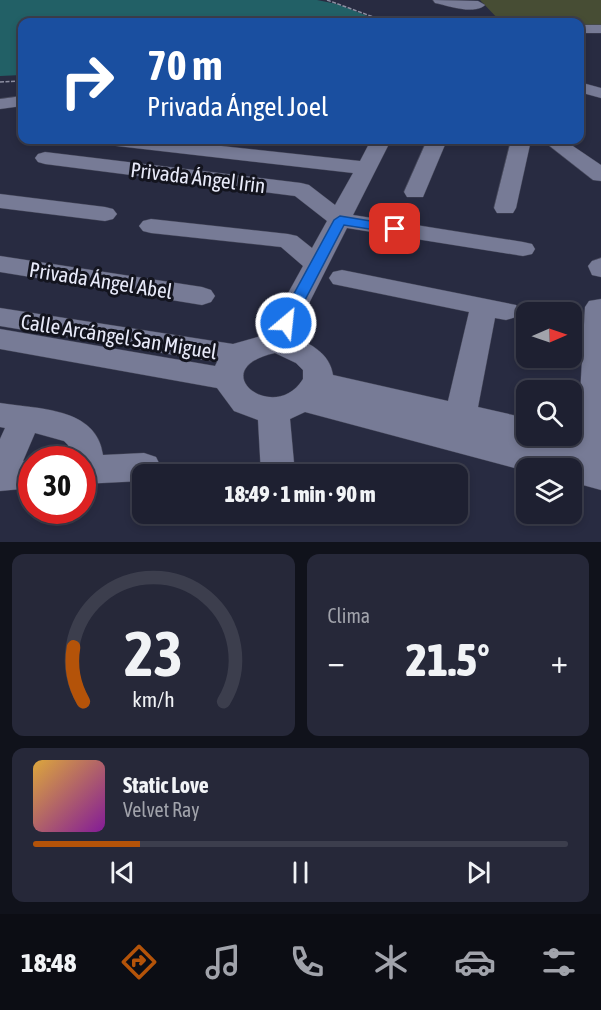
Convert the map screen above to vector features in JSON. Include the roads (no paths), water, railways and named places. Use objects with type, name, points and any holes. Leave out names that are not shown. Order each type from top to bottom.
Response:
[{"type":"street","points":[[440,0],[479,6]]},
{"type":"street","points":[[584,29],[601,29]]},
{"type":"street","points":[[584,88],[601,93]]},
{"type":"street","points":[[0,104],[18,102]]},
{"type":"street","points":[[153,144],[366,168]]},
{"type":"street","points":[[275,343],[379,144]]},
{"type":"street","points":[[415,192],[435,144]]},
{"type":"street","points":[[506,208],[520,144]]},
{"type":"street","points":[[558,144],[597,168]]},
{"type":"street","name":"Privada Ángel Irin","points":[[45,158],[301,190],[340,220]]},
{"type":"street","points":[[0,201],[105,214]]},
{"type":"street","points":[[340,220],[523,249]]},
{"type":"street","points":[[151,226],[288,241],[317,265]]},
{"type":"street","name":"Privada Ángel Abel","points":[[0,264],[202,296]]},
{"type":"street","points":[[342,278],[495,309],[461,415]]},
{"type":"street","points":[[587,462],[599,307]]},
{"type":"street","name":"Calle Arcángel San Miguel","points":[[0,317],[232,367]]},
{"type":"street","name":"Calle Arcángel San Miguel","points":[[0,339],[232,367]]},
{"type":"street","points":[[281,464],[298,397],[318,370],[313,359],[297,348],[275,343],[255,346],[232,367],[230,389],[247,404],[298,397],[461,415],[516,429]]},
{"type":"street","points":[[298,397],[587,462]]},
{"type":"street","points":[[18,475],[0,476],[12,418],[70,428],[81,436],[85,446]]},
{"type":"street","points":[[560,446],[587,462]]},
{"type":"street","points":[[96,469],[132,468]]}]
